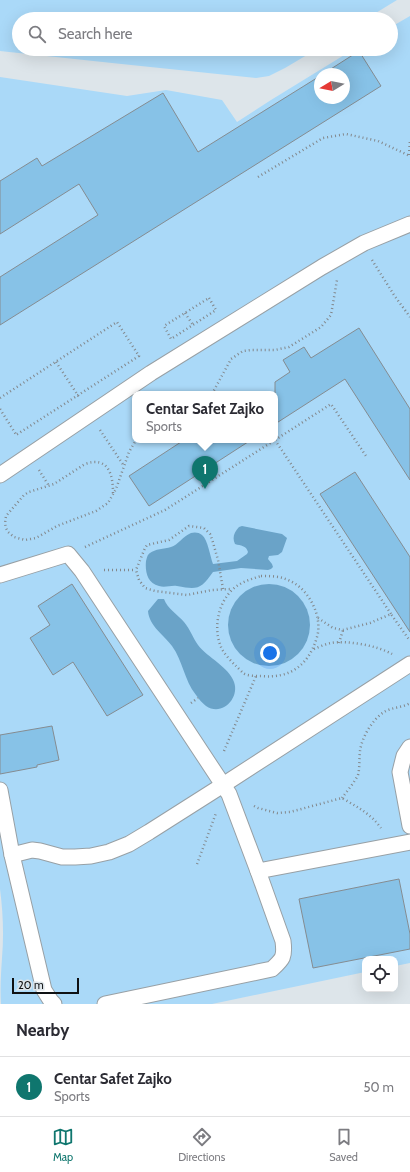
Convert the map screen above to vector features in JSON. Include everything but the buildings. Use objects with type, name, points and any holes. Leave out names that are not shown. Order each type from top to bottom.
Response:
[{"type":"street","points":[[0,475],[151,373],[342,255],[364,243],[410,224]]},
{"type":"street","points":[[0,575],[68,554],[82,571],[226,790],[258,871],[283,941],[284,952],[281,961],[272,969],[105,1004]]},
{"type":"street","points":[[12,855],[32,850],[62,857],[91,856],[108,852],[129,844],[226,790],[410,664]]},
{"type":"street","points":[[410,747],[404,756],[400,772],[410,826]]},
{"type":"street","points":[[0,790],[12,855],[44,990],[54,1004]]},
{"type":"street","points":[[258,871],[410,842]]},
{"type":"path","points":[[258,177],[323,138],[346,134],[378,141],[409,155],[410,140]]},
{"type":"path","points":[[364,243],[374,265],[410,317]]},
{"type":"path","points":[[214,391],[231,359],[243,351],[275,350],[289,347],[326,323],[331,315],[342,255]]},
{"type":"path","points":[[209,298],[216,310],[171,339],[164,326],[209,298]]},
{"type":"path","points":[[0,398],[117,322],[139,356],[16,435],[0,409]]},
{"type":"path","points":[[56,362],[78,396]]},
{"type":"path","points":[[278,438],[331,404],[366,456]]},
{"type":"path","points":[[113,493],[114,482],[109,469],[105,464],[84,464],[54,484],[24,495],[6,516],[6,528],[14,537],[25,540],[36,538],[57,526],[96,511],[108,503],[116,489],[129,452],[134,443]]},
{"type":"path","points":[[68,554],[165,510],[270,443]]},
{"type":"path","points":[[277,443],[410,641]]},
{"type":"path","points":[[223,589],[218,560],[210,534],[204,528],[192,526],[186,527],[169,540],[147,545],[136,570],[139,580],[145,588],[155,591],[187,595],[212,590],[233,589]]},
{"type":"path","points":[[82,571],[136,570]]},
{"type":"path","points":[[261,576],[276,576],[291,581],[304,590],[313,603],[318,618],[318,634],[313,649],[303,663],[289,673],[272,677],[256,676],[244,673],[230,661],[221,648],[217,633],[218,617],[223,602],[233,589],[245,581],[261,576]]},
{"type":"path","points":[[318,618],[333,628],[343,630],[370,623],[391,614]]},
{"type":"path","points":[[339,643],[343,630]]},
{"type":"path","points":[[313,649],[331,643],[364,645],[378,648],[410,664]]},
{"type":"path","points":[[211,767],[222,755],[256,676]]},
{"type":"path","points":[[197,864],[226,790],[239,792],[250,803],[258,808],[277,813],[290,812],[342,798],[358,775],[360,750],[369,728],[384,712],[410,703]]},
{"type":"path","points":[[342,798],[365,811],[373,818],[386,836],[390,845]]},
{"type":"shaded area","points":[[0,0],[397,0],[377,12],[12,12],[12,52],[0,51]]},
{"type":"shaded area","points":[[410,16],[410,963],[398,965],[398,956],[362,956],[362,973],[212,1004],[1,1004],[3,932],[0,889],[0,77],[127,96],[166,90],[222,100],[237,122],[314,74],[314,104],[350,104],[350,68],[323,68],[343,56],[398,56],[398,23]]},
{"type":"shaded area","points":[[47,56],[305,56],[269,76],[256,78]]},
{"type":"shaded area","points":[[242,526],[282,534],[287,538],[282,552],[278,555],[269,556],[268,559],[273,567],[271,569],[241,568],[213,572],[202,585],[194,588],[175,586],[161,587],[149,579],[146,561],[149,554],[154,551],[174,546],[188,534],[196,532],[204,537],[213,564],[237,561],[248,552],[245,547],[235,544],[234,542],[236,531]]},
{"type":"shaded area","points":[[269,584],[285,587],[298,596],[307,609],[310,625],[307,641],[298,654],[285,663],[269,666],[253,663],[240,654],[231,641],[228,625],[231,609],[240,596],[253,587]]},
{"type":"shaded area","points":[[158,599],[164,599],[170,608],[182,619],[202,650],[228,672],[234,682],[235,688],[232,700],[228,704],[218,709],[212,709],[206,706],[199,699],[192,689],[176,652],[154,626],[149,616],[148,611]]},
{"type":"place","name":"Centar Safet Zajko","points":[[205,489]]}]
